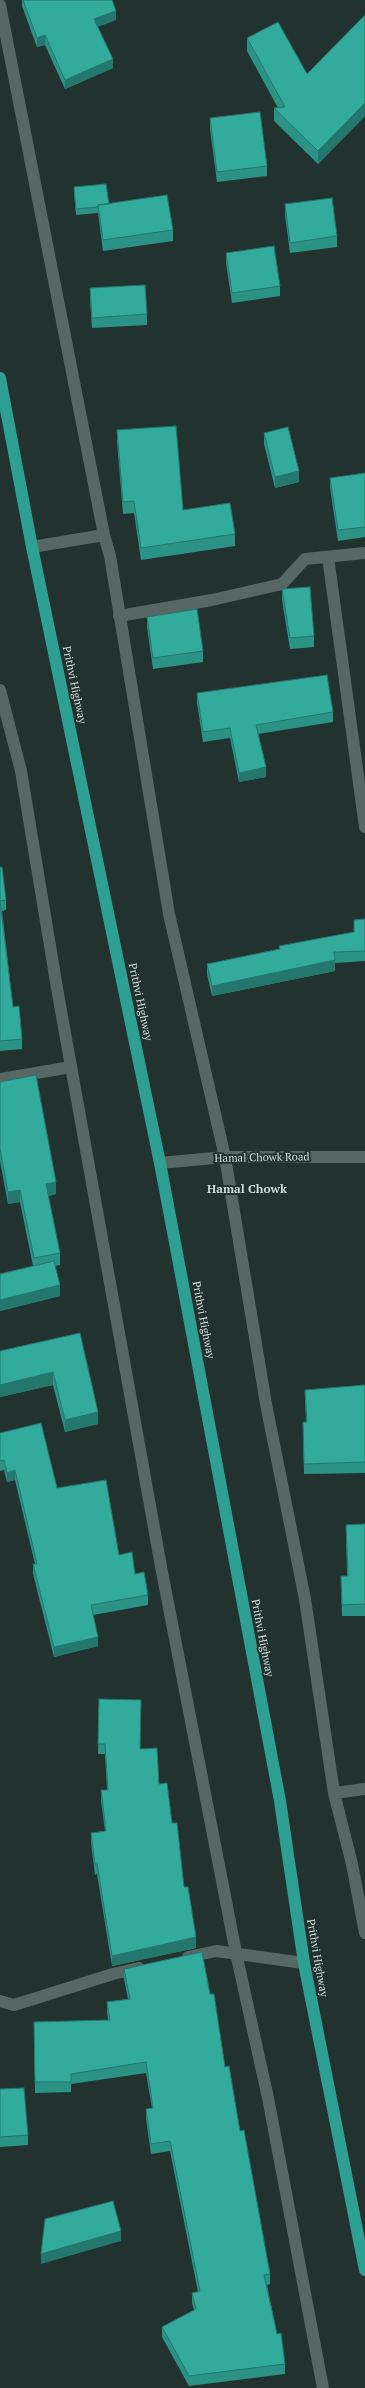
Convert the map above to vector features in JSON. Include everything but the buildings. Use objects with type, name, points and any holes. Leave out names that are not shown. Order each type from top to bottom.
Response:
[{"type":"highway","name":"Prithvi Highway","points":[[0,378],[32,547],[160,1163],[280,1801],[304,1963],[365,2270]]},
{"type":"street","points":[[0,5],[104,535],[110,556],[168,914],[225,1157],[266,1404],[305,1599],[334,1793],[352,1864],[365,1933]]},
{"type":"street","points":[[32,547],[104,535]]},
{"type":"street","points":[[119,616],[212,600],[282,584],[305,559],[365,552]]},
{"type":"street","points":[[328,557],[365,827]]},
{"type":"street","points":[[0,690],[21,771],[71,1067],[162,1572],[236,1953],[268,2098],[323,2388]]},
{"type":"street","points":[[0,1079],[71,1067]]},
{"type":"street","name":"Hamal Chowk Road","points":[[160,1163],[225,1157],[365,1157]]},
{"type":"street","points":[[334,1793],[365,1789]]},
{"type":"street","points":[[179,1959],[216,1951],[304,1963]]},
{"type":"street","points":[[0,2001],[14,2005],[113,1974],[150,1965]]},
{"type":"district","name":"Hamal Chowk","points":[[247,1190]]}]
